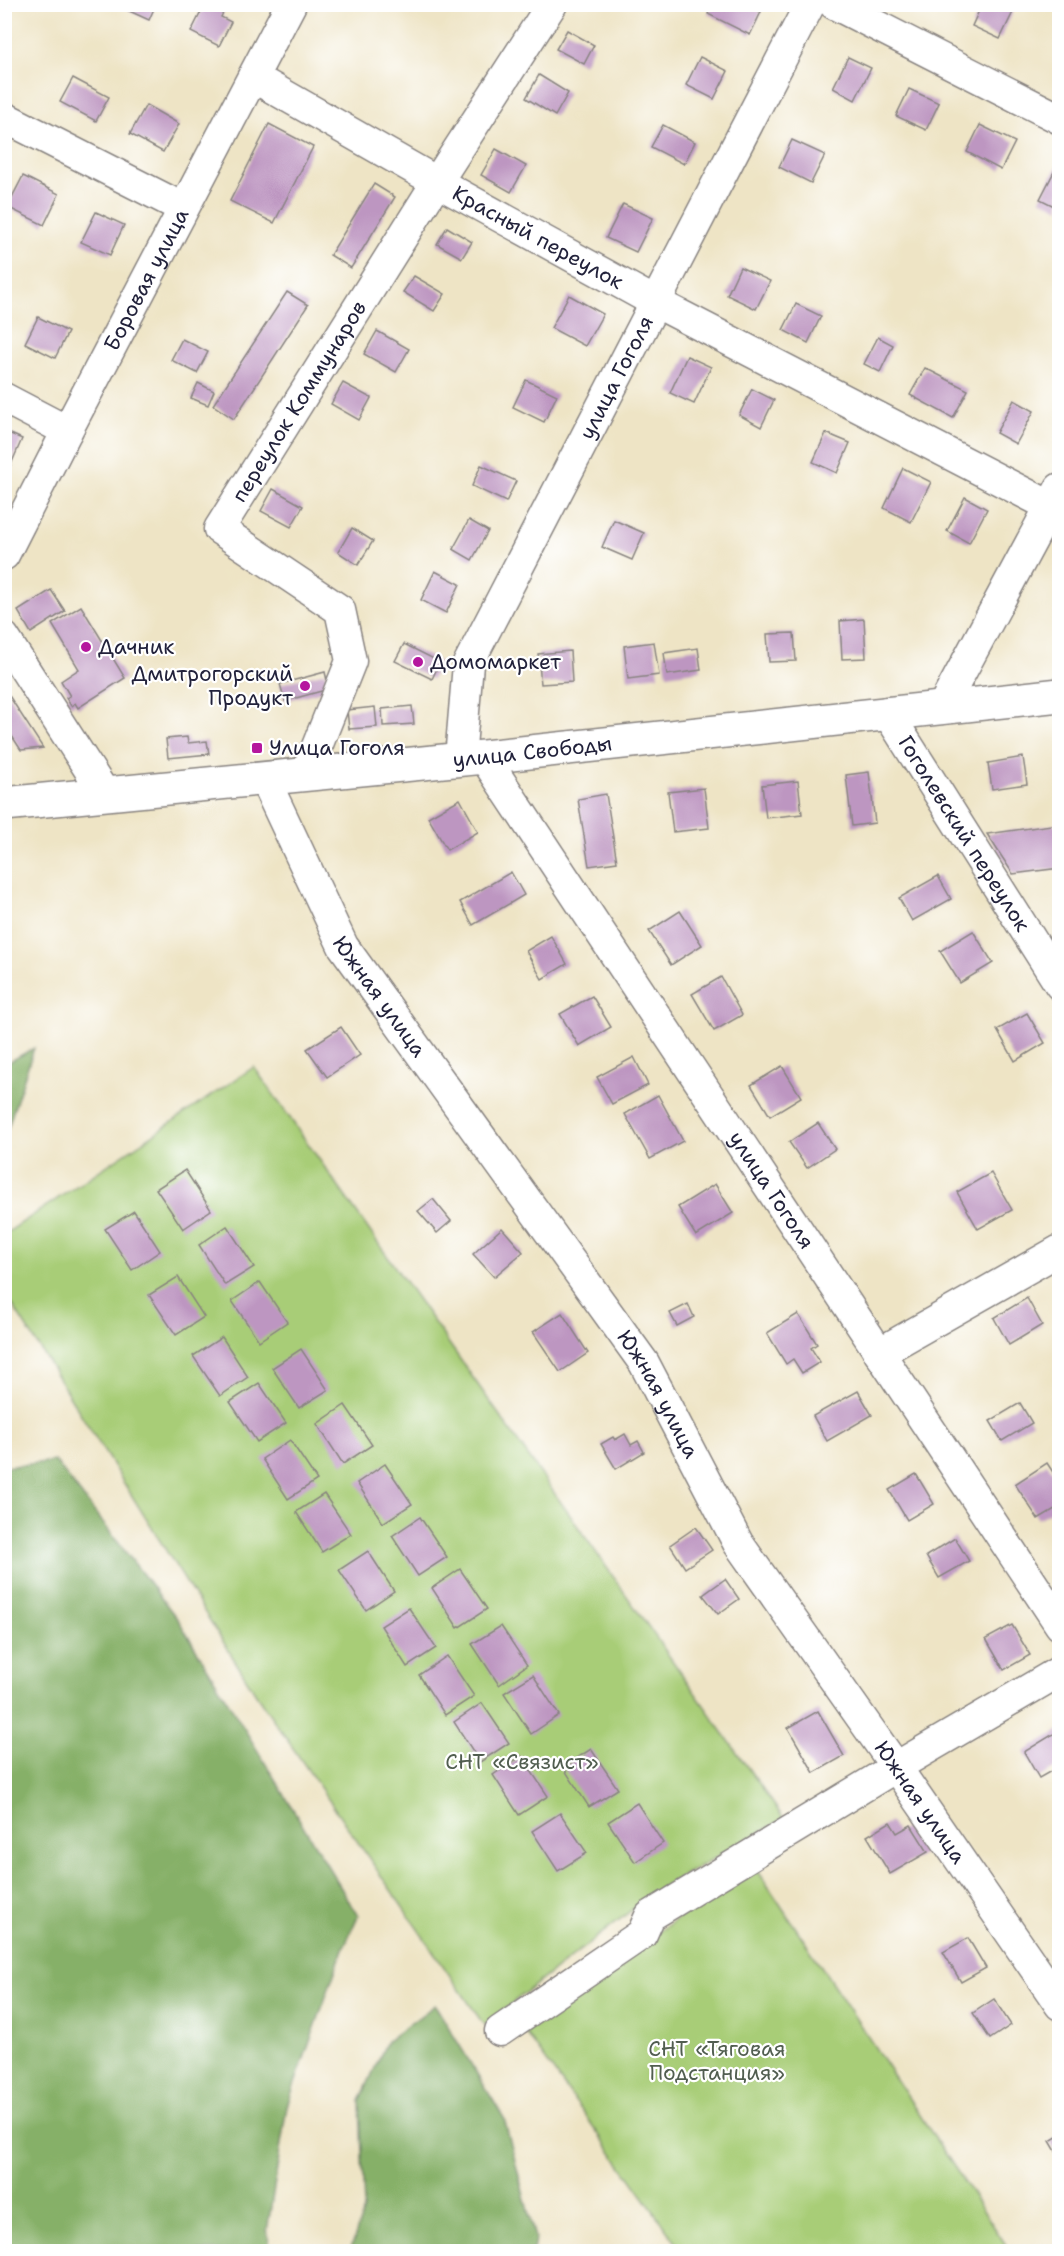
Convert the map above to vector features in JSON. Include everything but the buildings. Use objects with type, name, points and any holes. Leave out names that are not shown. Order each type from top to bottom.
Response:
[{"type":"main road","name":"улица Свободы","points":[[4,804],[472,758],[1059,695]]},
{"type":"street","name":"переулок Коммунаров","points":[[306,774],[351,661],[340,610],[219,529],[552,4]]},
{"type":"street","name":"улица Гоголя","points":[[810,4],[468,663],[472,758],[879,1353],[1059,1625]]},
{"type":"street","points":[[834,4],[1059,120]]},
{"type":"street","name":"Боровая улица","points":[[4,555],[253,77],[282,8]]},
{"type":"street","name":"Красный переулок","points":[[253,77],[655,302],[1055,497]]},
{"type":"street","points":[[4,117],[183,208]]},
{"type":"street","points":[[4,398],[67,431]]},
{"type":"street","points":[[943,706],[1055,497]]},
{"type":"street","points":[[4,637],[105,794]]},
{"type":"street","name":"Гоголевский переулок","points":[[887,712],[1059,985]]},
{"type":"street","name":"Южная улица","points":[[264,778],[343,946],[644,1363],[738,1543],[896,1767],[1059,2005]]},
{"type":"street","points":[[879,1353],[1059,1250]]},
{"type":"street","points":[[500,2031],[642,1934],[650,1916],[1059,1671]]},
{"type":"green space","points":[[34,1048],[5,1136],[5,1064]]},
{"type":"green space","name":"СНТ «Связист»","points":[[254,1067],[784,1819],[659,1889],[484,2025],[257,1696],[5,1293],[5,1234]]},
{"type":"green space","points":[[55,1461],[179,1621],[358,1916],[343,1949],[287,2106],[267,2232],[271,2251],[5,2251],[5,1467]]},
{"type":"green space","name":"СНТ «Тяговая Подстанция»","points":[[754,1865],[1010,2251],[682,2251],[522,2027]]},
{"type":"green space","points":[[435,2005],[504,2118],[535,2238],[533,2251],[350,2251],[364,2210],[360,2101],[387,2041]]},
{"type":"place","name":"Дачник","points":[[86,647]]},
{"type":"place","name":"Домомаркет","points":[[418,662]]},
{"type":"place","name":"Дмитрогорский Продукт","points":[[305,686]]},
{"type":"place","name":"Улица Гоголя","points":[[257,748]]}]
